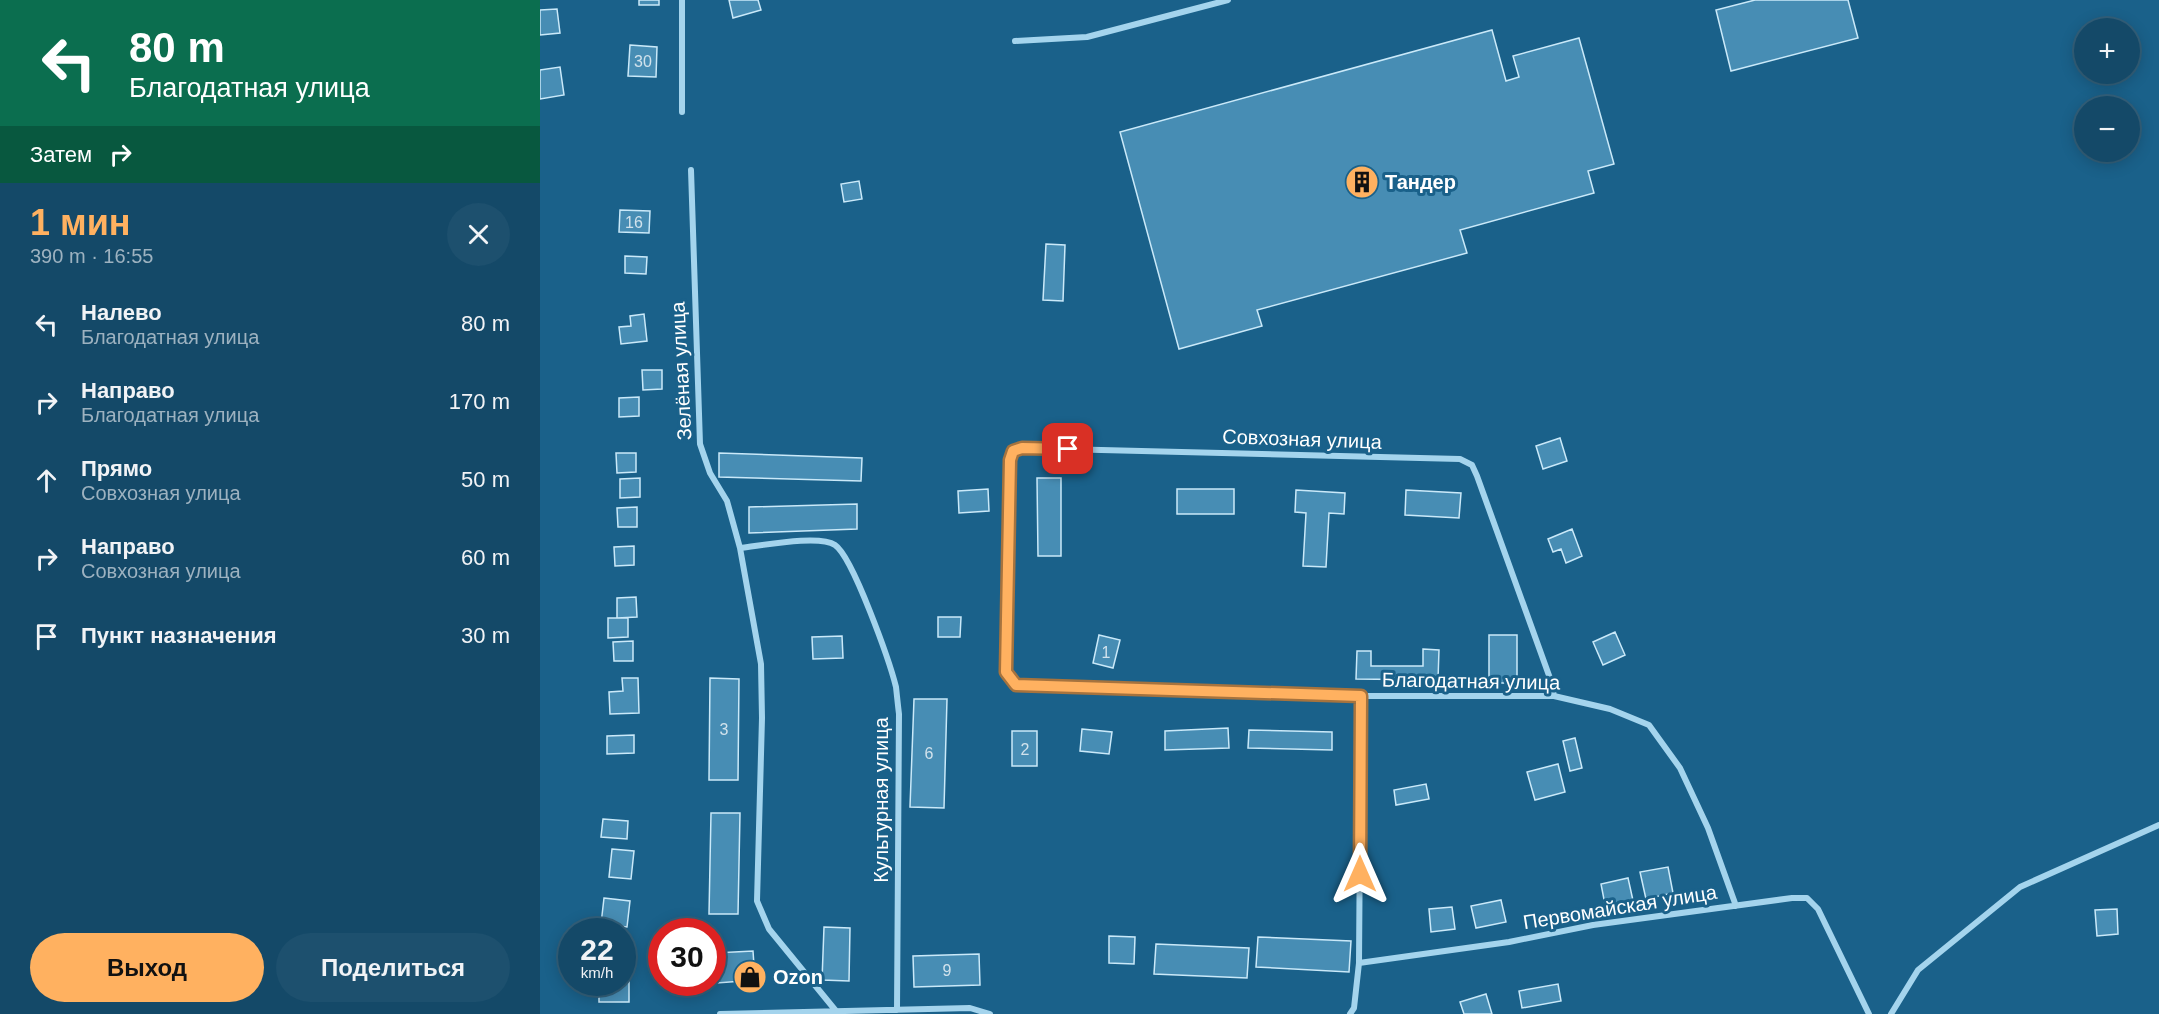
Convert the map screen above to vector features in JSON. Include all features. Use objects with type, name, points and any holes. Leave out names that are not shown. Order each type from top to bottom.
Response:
[{"type":"street","points":[[682,0],[682,112]]},
{"type":"street","points":[[1015,41],[1087,37],[1228,0]]},
{"type":"street","name":"Зелёная улица","points":[[691,170],[700,444],[710,473],[728,501],[740,548],[761,664],[762,718],[757,901],[768,929],[836,1011]]},
{"type":"street","name":"Совхозная улица","points":[[1008,579],[1010,460],[1013,451],[1022,448],[1460,459],[1472,465],[1477,476],[1551,681],[1554,696]]},
{"type":"street","name":"Культурная улица","points":[[740,548],[819,540],[835,544],[844,556],[863,595],[896,687],[899,714],[897,1010]]},
{"type":"street","name":"Благодатная улица","points":[[1008,579],[1006,672],[1016,685],[1361,696],[1554,696],[1610,709],[1649,725],[1680,768],[1708,828],[1736,906]]},
{"type":"street","points":[[1350,1014],[1354,1008],[1359,963],[1361,696]]},
{"type":"street","points":[[1891,1014],[1917,970],[2020,887],[2159,825]]},
{"type":"street","name":"Первомайская улица","points":[[1359,963],[1509,942],[1593,925],[1807,898],[1818,909],[1869,1014]]},
{"type":"street","points":[[720,1014],[970,1008],[990,1014]]},
{"type":"building","points":[[639,0],[659,0],[659,5],[639,5]]},
{"type":"building","points":[[729,0],[758,0],[761,10],[733,18]]},
{"type":"building","points":[[1755,0],[1848,0],[1858,38],[1731,71],[1716,10]]},
{"type":"building","points":[[557,9],[560,33],[540,35],[540,10]]},
{"type":"building","name":"Тандер","points":[[1492,30],[1506,81],[1519,77],[1513,56],[1579,38],[1614,164],[1588,171],[1594,193],[1460,230],[1467,253],[1257,310],[1262,326],[1179,349],[1120,132]]},
{"type":"building","points":[[630,45],[657,47],[656,77],[628,76]]},
{"type":"building","points":[[560,67],[564,95],[540,99],[540,70]]},
{"type":"building","points":[[859,181],[862,199],[844,202],[841,184]]},
{"type":"building","points":[[620,210],[650,211],[649,233],[619,232]]},
{"type":"building","points":[[1046,244],[1065,245],[1063,301],[1043,300]]},
{"type":"building","points":[[625,256],[647,257],[646,274],[625,273]]},
{"type":"building","points":[[644,314],[647,341],[621,344],[619,327],[631,326],[630,316]]},
{"type":"building","points":[[642,370],[662,370],[662,389],[643,390]]},
{"type":"building","points":[[639,397],[639,416],[619,417],[619,398]]},
{"type":"building","points":[[1560,438],[1567,461],[1543,469],[1536,446]]},
{"type":"building","points":[[616,453],[636,453],[636,472],[617,473]]},
{"type":"building","points":[[719,453],[862,458],[861,481],[719,477]]},
{"type":"building","points":[[640,478],[640,497],[620,498],[620,479]]},
{"type":"building","points":[[1037,478],[1061,478],[1061,556],[1038,556]]},
{"type":"building","points":[[988,489],[989,511],[959,513],[958,491]]},
{"type":"building","points":[[1177,489],[1234,489],[1234,514],[1177,514]]},
{"type":"building","points":[[1296,490],[1345,493],[1344,514],[1329,513],[1326,567],[1303,566],[1306,513],[1295,512]]},
{"type":"building","points":[[1406,490],[1461,493],[1459,518],[1405,515]]},
{"type":"building","points":[[857,504],[857,529],[749,533],[749,507]]},
{"type":"building","points":[[637,507],[637,527],[618,527],[617,508]]},
{"type":"building","points":[[1572,529],[1582,556],[1566,563],[1561,549],[1553,552],[1548,539]]},
{"type":"building","points":[[634,546],[634,565],[615,566],[614,547]]},
{"type":"building","points":[[636,597],[637,617],[617,618],[617,598]]},
{"type":"building","points":[[938,617],[961,617],[960,637],[938,637]]},
{"type":"building","points":[[608,618],[628,618],[628,637],[608,638]]},
{"type":"building","points":[[1615,632],[1625,655],[1603,665],[1593,642]]},
{"type":"building","points":[[1099,635],[1120,640],[1113,668],[1093,663]]},
{"type":"building","points":[[1489,635],[1517,635],[1517,683],[1489,683]]},
{"type":"building","points":[[842,636],[843,658],[813,659],[812,637]]},
{"type":"building","points":[[633,641],[633,661],[614,661],[613,642]]},
{"type":"building","points":[[1423,649],[1439,650],[1438,680],[1356,679],[1357,651],[1371,651],[1371,666],[1423,666]]},
{"type":"building","points":[[622,678],[638,678],[639,713],[610,714],[609,692],[623,691]]},
{"type":"building","points":[[710,678],[739,679],[738,780],[709,780]]},
{"type":"building","points":[[914,699],[947,699],[944,808],[910,807]]},
{"type":"building","points":[[1228,728],[1229,748],[1165,750],[1165,731]]},
{"type":"building","points":[[1082,729],[1112,732],[1109,754],[1080,751]]},
{"type":"building","points":[[1249,730],[1332,732],[1332,750],[1248,748]]},
{"type":"building","points":[[1012,731],[1037,731],[1037,766],[1012,766]]},
{"type":"building","points":[[634,735],[634,753],[607,754],[607,736]]},
{"type":"building","points":[[1575,738],[1582,768],[1570,771],[1563,741]]},
{"type":"building","points":[[1558,764],[1565,792],[1535,800],[1527,772]]},
{"type":"building","points":[[1426,784],[1429,799],[1396,805],[1394,790]]},
{"type":"building","points":[[711,813],[740,813],[738,914],[709,914]]},
{"type":"building","points":[[603,819],[628,821],[627,839],[601,837]]},
{"type":"building","points":[[612,849],[634,851],[631,879],[609,877]]},
{"type":"building","points":[[1668,867],[1673,893],[1646,899],[1640,872]]},
{"type":"building","points":[[1628,878],[1634,905],[1606,910],[1601,884]]},
{"type":"building","points":[[604,898],[630,901],[628,918],[602,918]]},
{"type":"building","points":[[1501,900],[1506,922],[1476,928],[1471,906]]},
{"type":"building","points":[[1452,907],[1455,929],[1431,932],[1429,909]]},
{"type":"building","points":[[2117,909],[2118,934],[2097,936],[2095,910]]},
{"type":"building","points":[[824,927],[850,928],[849,981],[822,980]]},
{"type":"building","points":[[1109,936],[1135,937],[1134,964],[1109,963]]},
{"type":"building","points":[[1258,937],[1351,941],[1349,972],[1256,967]]},
{"type":"building","points":[[1156,944],[1249,948],[1247,978],[1154,974]]},
{"type":"building","points":[[753,951],[755,980],[726,982],[726,952]]},
{"type":"building","points":[[979,954],[980,985],[914,987],[913,956]]},
{"type":"building","points":[[1558,984],[1561,1001],[1522,1008],[1519,991]]},
{"type":"building","points":[[1486,994],[1492,1014],[1464,1014],[1460,1002]]},
{"type":"building","points":[[599,996],[629,996],[629,1002],[599,1002]]},
{"type":"place","name":"Тандер","points":[[1362,182]]},
{"type":"place","name":"Ozon","points":[[750,977]]},
{"type":"route","points":[[1068,449],[1022,448],[1013,451],[1010,460],[1006,672],[1009,679],[1016,685],[1361,696],[1360,874]]}]
